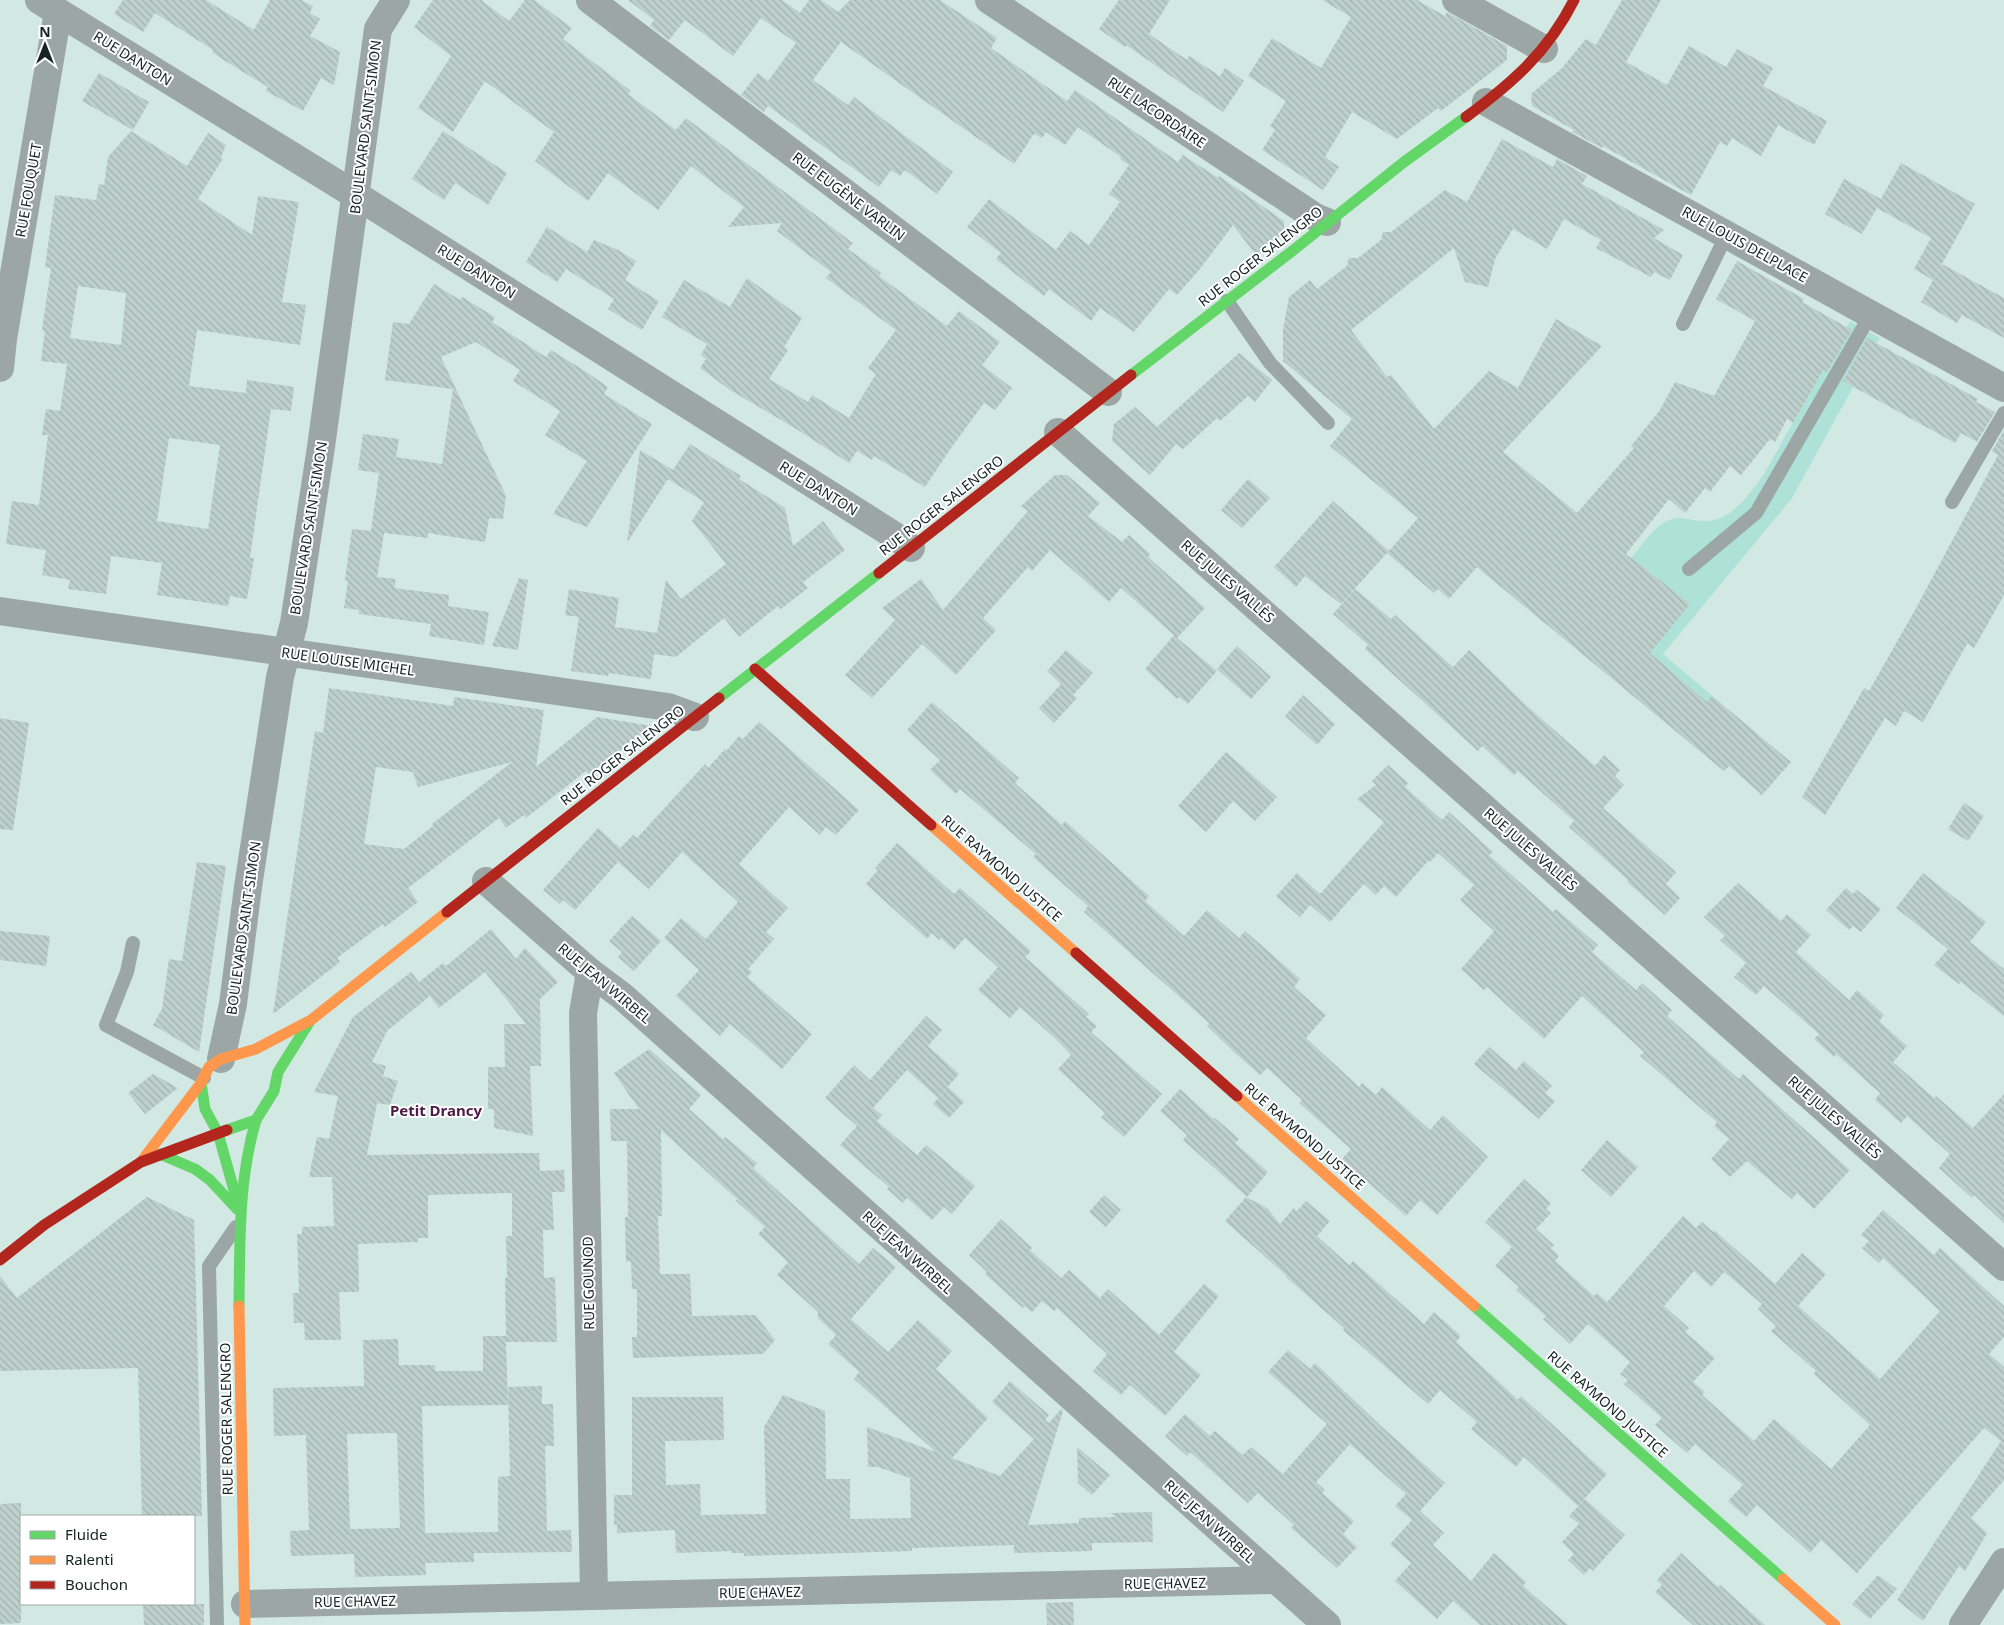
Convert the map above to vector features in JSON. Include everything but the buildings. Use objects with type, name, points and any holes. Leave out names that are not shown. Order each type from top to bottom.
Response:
[{"type":"main road","name":"RUE ROGER SALENGRO","points":[[261,1055],[311,1020],[1108,392],[1327,222],[1486,102],[1516,77],[1544,49],[1565,18],[1574,0]]},
{"type":"main road","name":"RUE RAYMOND JUSTICE","points":[[755,670],[1835,1625]]},
{"type":"main road","name":"RUE ROGER SALENGRO","points":[[278,1072],[311,1020]]},
{"type":"main road","points":[[0,1260],[44,1225],[141,1162],[256,1120],[274,1091],[278,1072],[261,1055],[208,1073],[141,1162]]},
{"type":"main road","points":[[208,1073],[205,1109],[218,1133]]},
{"type":"main road","name":"RUE ROGER SALENGRO","points":[[245,1615],[239,1356],[240,1217],[247,1151],[256,1120]]},
{"type":"main road","name":"RUE ROGER SALENGRO","points":[[218,1133],[240,1217]]},
{"type":"main road","points":[[160,1154],[195,1169],[210,1180],[240,1217]]},
{"type":"street","name":"BOULEVARD SAINT-SIMON","points":[[208,1073],[234,1004],[250,878],[280,678],[294,623],[378,30],[396,0]]},
{"type":"street","name":"RUE EUGÈNE VARLIN","points":[[590,0],[1108,392]]},
{"type":"street","name":"RUE LACORDAIRE","points":[[988,0],[1307,212],[1327,222]]},
{"type":"street","points":[[1456,0],[1544,49]]},
{"type":"street","name":"RUE DANTON","points":[[49,6],[356,195],[912,548]]},
{"type":"street","name":"RUE FOUQUET","points":[[0,368],[2,338],[49,6]]},
{"type":"street","name":"RUE LOUIS DELPLACE","points":[[1486,102],[2004,388]]},
{"type":"street","name":"RUE JULES VALLÈS","points":[[1058,432],[2004,1266]]},
{"type":"street","name":"RUE LOUISE MICHEL","points":[[0,612],[668,707],[695,717]]},
{"type":"street","name":"RUE JEAN WIRBEL","points":[[486,881],[590,972],[629,1002],[1327,1625]]},
{"type":"street","name":"RUE GOUNOD","points":[[590,972],[583,1013],[594,1595]]},
{"type":"street","points":[[1963,1625],[2004,1562]]},
{"type":"street","name":"RUE CHAVEZ","points":[[245,1615],[594,1595],[1276,1580]]},
{"type":"lane","points":[[1683,324],[1727,234]]},
{"type":"lane","points":[[1227,301],[1270,363],[1328,424]]},
{"type":"lane","points":[[1689,570],[1756,513],[1871,314]]},
{"type":"lane","points":[[1952,502],[2004,413]]},
{"type":"lane","points":[[133,943],[127,972],[106,1025],[208,1073]]},
{"type":"lane","points":[[216,1625],[209,1266],[240,1217]]},
{"type":"green space","points":[[1850,321],[1880,338],[1792,498],[1663,654],[1757,734],[1724,771],[1450,545],[1631,558],[1654,531],[1668,520],[1681,518],[1707,521],[1722,517],[1743,502],[1764,474]]},
{"type":"traffic: fast","points":[[1131,375],[1404,162],[1466,117]]},
{"type":"traffic: fast","points":[[719,698],[879,573]]},
{"type":"traffic: fast","points":[[227,1130],[256,1120],[274,1091],[278,1072],[310,1021]]},
{"type":"traffic: fast","points":[[201,1083],[205,1109],[218,1133],[237,1201]]},
{"type":"traffic: fast","points":[[239,1306],[243,1189],[250,1143],[256,1120]]},
{"type":"traffic: fast","points":[[160,1154],[195,1169],[210,1180],[237,1209]]},
{"type":"traffic: fast","points":[[1474,1306],[1783,1579]]},
{"type":"traffic: slow","points":[[931,825],[1076,953]]},
{"type":"traffic: slow","points":[[141,1162],[201,1083],[209,1067],[221,1059],[256,1049],[311,1020],[447,912]]},
{"type":"traffic: slow","points":[[1237,1096],[1474,1306]]},
{"type":"traffic: slow","points":[[239,1306],[245,1625]]},
{"type":"traffic: slow","points":[[1783,1579],[1835,1625]]},
{"type":"traffic: jam","points":[[1466,117],[1514,79],[1541,51],[1564,19],[1574,0]]},
{"type":"traffic: jam","points":[[879,573],[1131,375]]},
{"type":"traffic: jam","points":[[755,669],[931,825]]},
{"type":"traffic: jam","points":[[447,912],[719,698]]},
{"type":"traffic: jam","points":[[1076,953],[1237,1096]]},
{"type":"traffic: jam","points":[[0,1260],[44,1225],[141,1162],[227,1130]]},
{"type":"district","name":"Petit Drancy","points":[[436,1110]]}]
